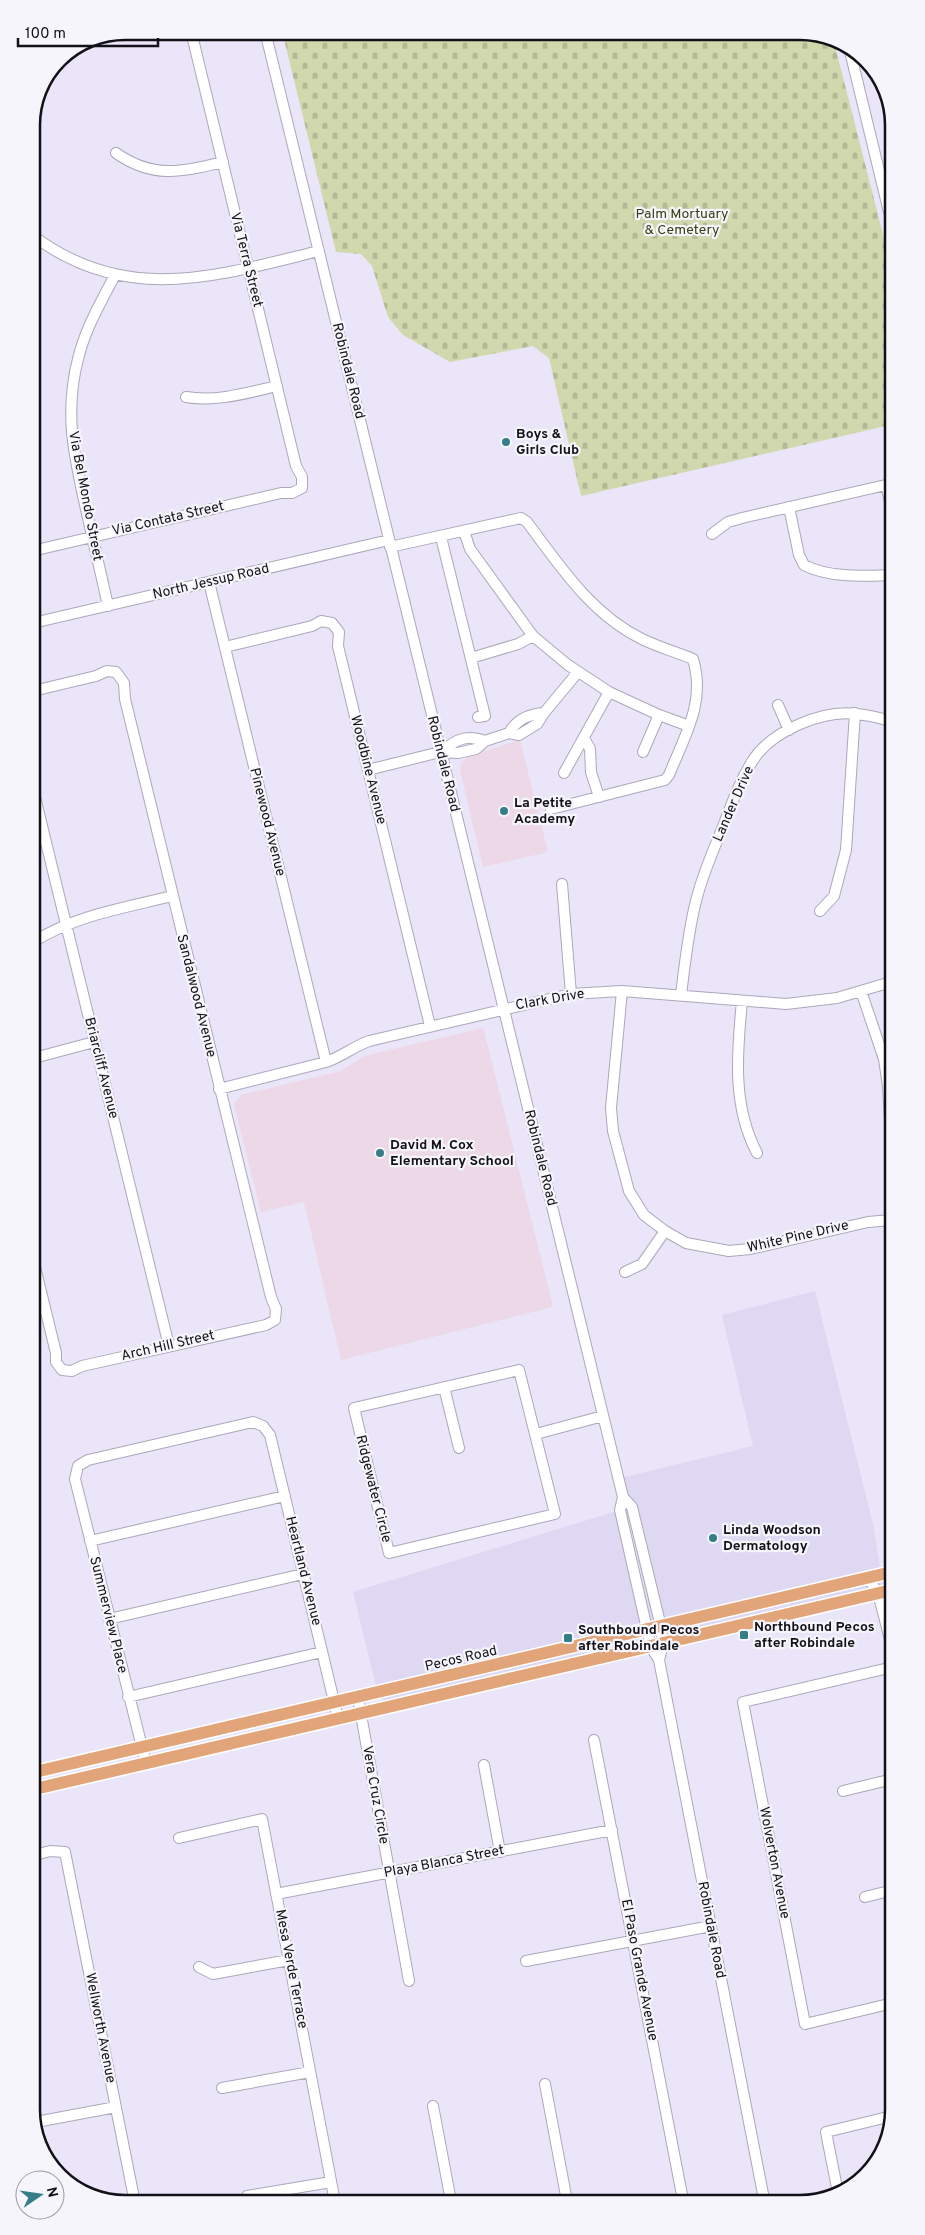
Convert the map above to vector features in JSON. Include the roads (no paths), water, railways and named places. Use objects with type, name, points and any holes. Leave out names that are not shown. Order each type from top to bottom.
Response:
[{"type":"main road","name":"Pecos Road","points":[[40,1771],[885,1574]]},
{"type":"main road","points":[[40,1788],[885,1592]]},
{"type":"main road","points":[[484,1685],[504,1672],[519,1667],[519,1660]]},
{"type":"street","name":"Via Terra Street","points":[[193,40],[296,466],[302,477],[302,488]]},
{"type":"street","name":"Robindale Road","points":[[267,40],[623,1497],[620,1510],[647,1630],[657,1646]]},
{"type":"street","points":[[851,57],[885,196]]},
{"type":"street","points":[[116,153],[129,162],[145,169],[157,171],[189,170],[223,162]]},
{"type":"street","points":[[40,240],[80,263],[115,275],[136,279],[179,280],[220,275],[319,251]]},
{"type":"street","name":"Via Bel Mondo Street","points":[[108,606],[74,455],[70,419],[71,399],[78,357],[86,334],[115,275]]},
{"type":"street","points":[[186,397],[203,400],[218,399],[277,386]]},
{"type":"street","points":[[712,534],[728,522],[885,486]]},
{"type":"street","name":"Via Contata Street","points":[[40,548],[282,493],[292,493],[302,488]]},
{"type":"street","points":[[789,507],[799,555],[804,566],[820,572],[866,576],[885,575]]},
{"type":"street","name":"North Jessup Road","points":[[40,621],[208,582],[390,544],[441,537],[520,518],[527,522],[568,577],[592,604],[604,614],[641,638],[692,658],[696,668],[697,703],[689,726]]},
{"type":"street","points":[[464,531],[470,549],[533,636],[578,672],[609,692],[659,715],[689,726],[669,775],[665,780],[551,809]]},
{"type":"street","points":[[441,537],[485,716],[478,717]]},
{"type":"street","name":"Pinewood Avenue","points":[[208,582],[326,1062]]},
{"type":"street","name":"Woodbine Avenue","points":[[225,647],[312,626],[321,620],[332,623],[339,632],[338,646],[430,1026]]},
{"type":"street","points":[[471,658],[518,644],[533,636]]},
{"type":"street","name":"Sandalwood Avenue","points":[[40,689],[96,676],[107,671],[116,672],[124,683],[125,699],[172,896],[271,1297],[276,1309],[275,1320]]},
{"type":"street","points":[[368,770],[440,752],[454,741],[473,737],[485,741],[508,733],[519,735],[530,730],[537,724],[578,672]]},
{"type":"street","points":[[564,773],[609,692]]},
{"type":"street","points":[[778,704],[789,730]]},
{"type":"street","points":[[820,911],[834,896],[846,850],[855,713]]},
{"type":"street","name":"Lander Drive","points":[[681,995],[688,938],[696,899],[736,792],[755,758],[771,742],[804,722],[828,716],[855,713],[885,720]]},
{"type":"street","points":[[643,752],[659,715]]},
{"type":"street","points":[[584,738],[590,750],[591,772],[598,797]]},
{"type":"street","name":"Briarcliff Avenue","points":[[40,818],[169,1346]]},
{"type":"street","points":[[562,884],[571,994]]},
{"type":"street","points":[[40,938],[66,924],[84,917],[172,896]]},
{"type":"street","name":"Clark Drive","points":[[219,1089],[326,1062],[341,1057],[360,1044],[369,1041],[571,994],[622,991],[786,1004],[812,1003],[885,984]]},
{"type":"street","name":"White Pine Drive","points":[[622,991],[611,1108],[613,1131],[629,1191],[644,1215],[665,1231],[686,1243],[729,1251],[750,1249],[858,1224],[885,1221]]},
{"type":"street","points":[[861,991],[885,1066]]},
{"type":"street","points":[[742,1001],[737,1053],[738,1085],[748,1135],[757,1153]]},
{"type":"street","points":[[40,1056],[94,1042]]},
{"type":"street","points":[[625,1272],[642,1264],[665,1231]]},
{"type":"street","name":"Arch Hill Street","points":[[40,1290],[56,1353],[56,1362],[62,1370],[72,1371],[82,1366],[266,1325],[275,1320]]},
{"type":"street","name":"Ridgewater Circle","points":[[519,1370],[536,1434],[555,1514],[389,1553],[354,1408],[519,1370]]},
{"type":"street","points":[[444,1387],[459,1448]]},
{"type":"street","points":[[536,1434],[603,1416]]},
{"type":"street","name":"Summerview Place","points":[[146,1763],[75,1479],[78,1466],[88,1460],[253,1422],[263,1426]]},
{"type":"street","name":"Heartland Avenue","points":[[263,1426],[270,1434],[338,1718]]},
{"type":"street","points":[[90,1541],[285,1496]]},
{"type":"street","name":"Robindale Road","points":[[623,1497],[632,1507],[661,1627],[657,1646],[659,1660],[763,2195]]},
{"type":"street","points":[[109,1619],[303,1574]]},
{"type":"street","points":[[868,1578],[878,1593],[885,1620]]},
{"type":"street","points":[[128,1697],[322,1652]]},
{"type":"street","name":"Wolverton Avenue","points":[[885,1670],[743,1702],[805,2024],[885,2005]]},
{"type":"street","name":"Vera Cruz Circle","points":[[358,1698],[388,1873],[409,1981]]},
{"type":"street","name":"El Paso Grande Avenue","points":[[594,1740],[682,2195]]},
{"type":"street","points":[[484,1765],[500,1852]]},
{"type":"street","points":[[843,1791],[885,1781]]},
{"type":"street","name":"Mesa Verde Terrace","points":[[179,1838],[262,1819],[334,2195]]},
{"type":"street","name":"Playa Blanca Street","points":[[276,1894],[612,1830]]},
{"type":"street","name":"Wellworth Avenue","points":[[40,1853],[50,1851],[65,1852],[133,2195]]},
{"type":"street","points":[[865,1897],[885,1892]]},
{"type":"street","points":[[526,1962],[711,1926]]},
{"type":"street","points":[[199,1967],[213,1974],[289,1960]]},
{"type":"street","points":[[222,2088],[310,2072]]},
{"type":"street","points":[[545,2084],[566,2195]]},
{"type":"street","points":[[433,2106],[450,2195]]},
{"type":"street","points":[[41,2121],[116,2107]]},
{"type":"street","points":[[837,2187],[826,2132],[884,2118]]},
{"type":"street","points":[[253,2195],[331,2182]]},
{"type":"place","name":"Boys & Girls Club","points":[[506,442]]},
{"type":"place","name":"La Petite Academy","points":[[504,811]]},
{"type":"place","name":"David M. Cox Elementary School","points":[[380,1153]]},
{"type":"place","name":"Linda Woodson Dermatology","points":[[713,1538]]},
{"type":"place","name":"Northbound Pecos after Robindale","points":[[744,1635]]},
{"type":"place","name":"Southbound Pecos after Robindale","points":[[568,1638]]},
{"type":"park label","name":"Palm Mortuary & Cemetery","points":[[682,222]]}]
